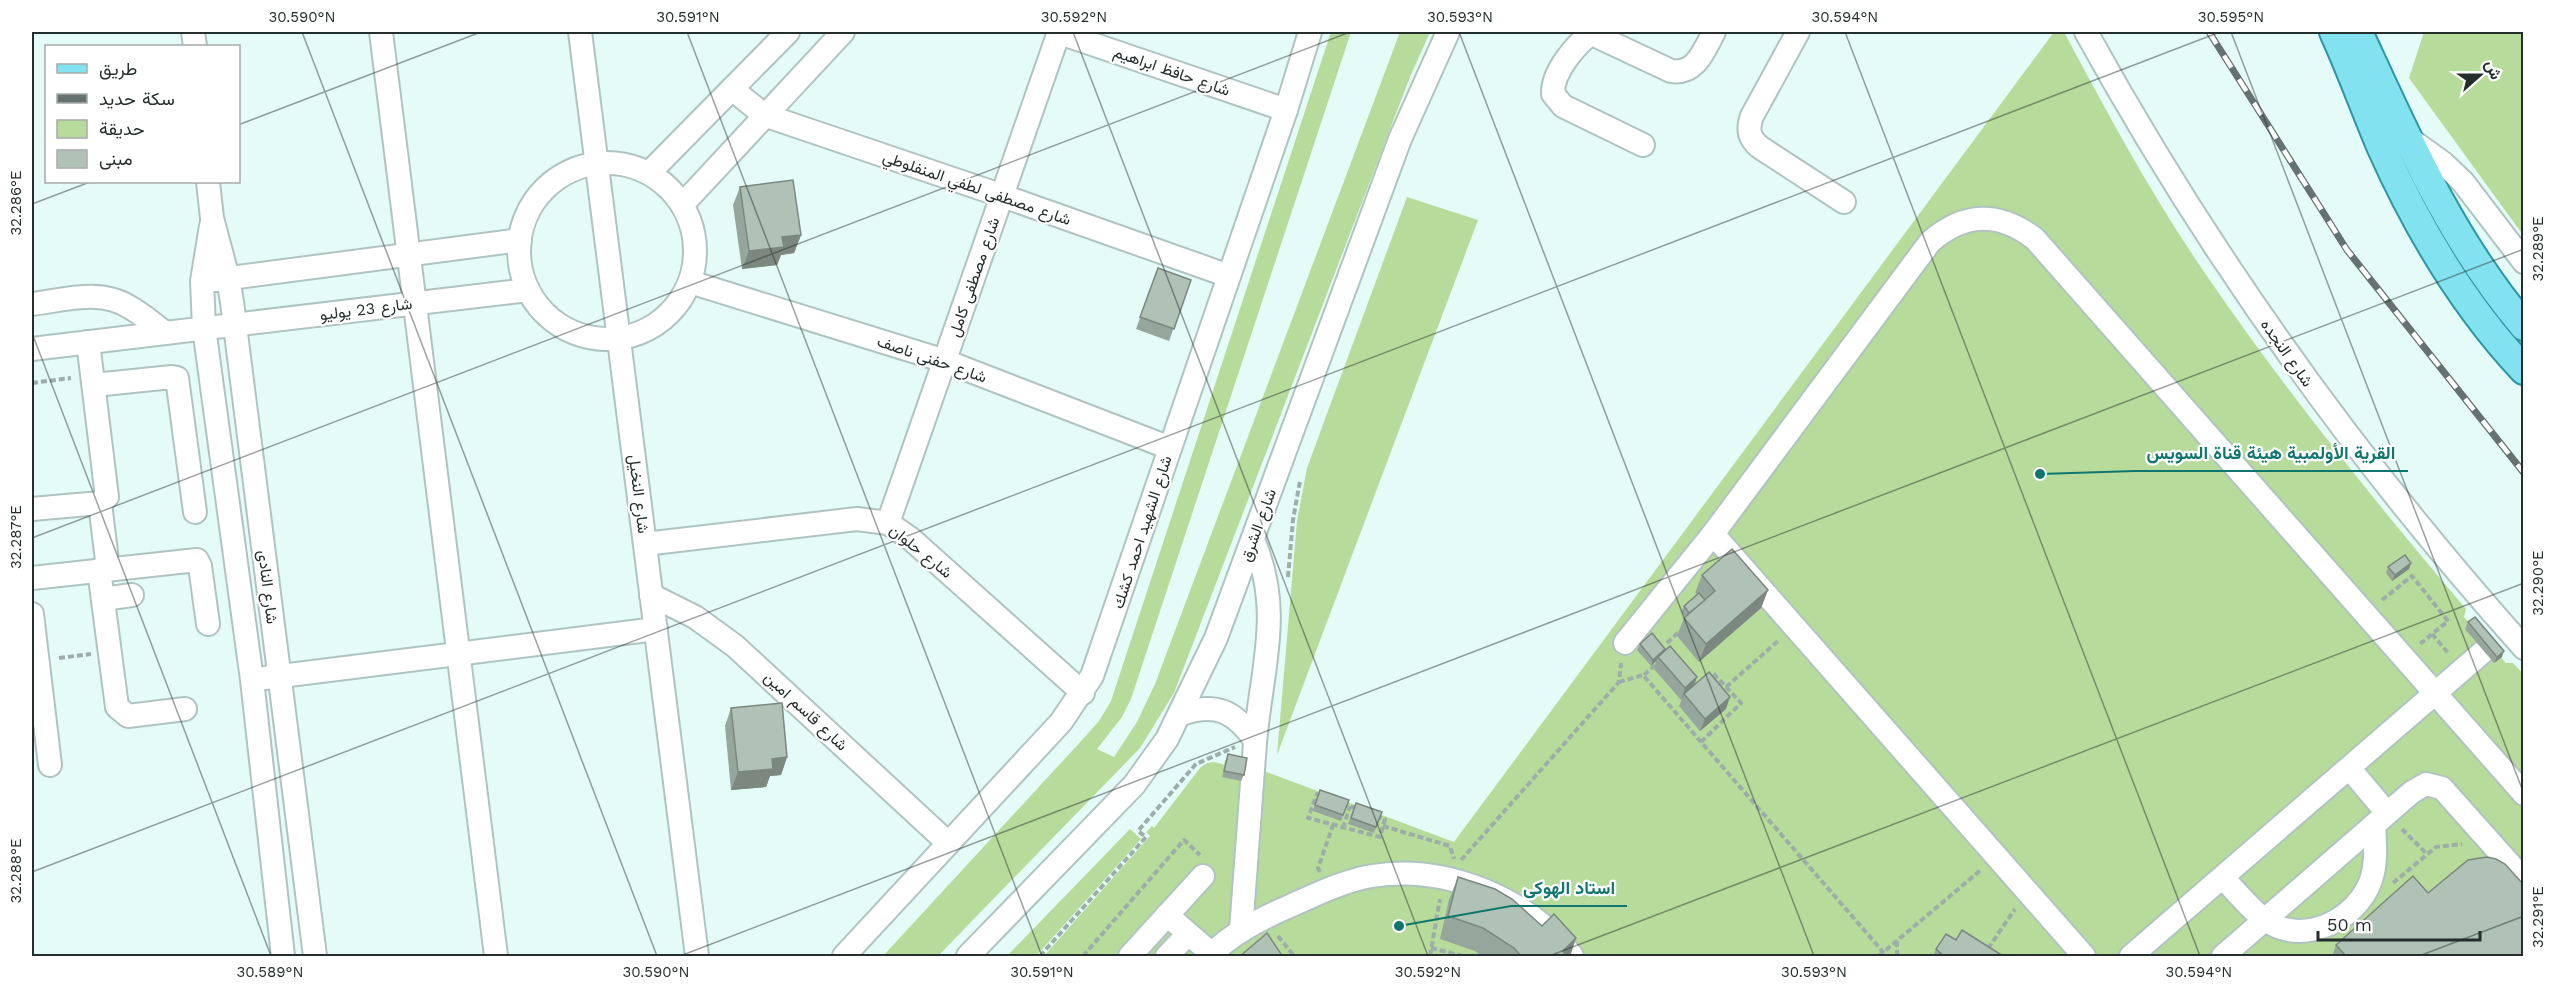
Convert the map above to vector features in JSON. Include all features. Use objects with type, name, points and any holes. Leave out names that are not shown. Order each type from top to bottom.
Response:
[{"type":"main road","points":[[2347,34],[2406,136],[2427,182],[2453,227],[2481,270],[2523,326]]},
{"type":"main road","points":[[2347,34],[2381,145],[2426,236],[2481,320],[2523,370]]},
{"type":"street","points":[[381,32],[496,957]]},
{"type":"street","name":"شارع النخيل","points":[[580,32],[697,957]]},
{"type":"street","points":[[649,173],[788,32]]},
{"type":"street","points":[[682,205],[843,32]]},
{"type":"street","name":"شارع حافظ ابراهيم","points":[[1059,32],[1286,110]]},
{"type":"street","name":"شارع مصطفى كامل","points":[[888,522],[1059,32]]},
{"type":"street","name":"شارع الشهيد احمد كشك","points":[[844,957],[1061,722],[1083,693],[1099,658],[1286,110],[1310,32]]},
{"type":"street","name":"شارع الشرق","points":[[968,957],[1134,785],[1167,739],[1181,714],[1216,638],[1400,139],[1448,32]]},
{"type":"street","points":[[1643,145],[1563,106],[1553,94],[1555,80],[1571,54],[1592,32],[1671,71],[1685,71],[1697,62],[1714,32]]},
{"type":"street","points":[[1798,32],[1752,116],[1749,134],[1761,148],[1844,202]]},
{"type":"street","name":"شارع النجده","points":[[2086,32],[2172,183],[2298,370],[2435,548],[2494,642],[2523,648]]},
{"type":"street","name":"شارع مصطفى لطفي المنفلوطي","points":[[732,89],[764,115],[1229,276]]},
{"type":"street","points":[[2406,136],[2443,163],[2463,182],[2523,262]]},
{"type":"street","points":[[597,163],[615,163],[649,173],[667,187],[682,205],[692,229],[695,256],[690,282],[678,303],[662,320],[642,333],[619,339],[597,339],[575,334],[540,308],[528,290],[520,265],[520,240],[526,217],[537,197],[554,180],[574,169],[597,163]]},
{"type":"street","name":"شارع النادى","points":[[208,183],[212,219],[228,278],[315,957]]},
{"type":"street","points":[[1625,643],[1713,534],[1930,242],[1943,231],[1960,222],[1982,218],[2005,222],[2035,239],[2523,794]]},
{"type":"street","name":"شارع النادى","points":[[212,219],[202,281],[204,328],[252,680],[284,957]]},
{"type":"street","points":[[202,281],[520,240]]},
{"type":"street","name":"شارع حفنى ناصف","points":[[690,282],[945,361],[1170,448]]},
{"type":"street","name":"شارع 23 يوليو","points":[[32,349],[528,290]]},
{"type":"street","points":[[32,304],[95,296],[108,298],[130,307],[165,333]]},
{"type":"street","points":[[32,509],[100,503],[106,500],[88,342]]},
{"type":"street","points":[[93,380],[172,376],[177,378],[195,512]]},
{"type":"street","points":[[100,503],[104,570],[103,598],[116,702],[123,714],[128,716],[185,709]]},
{"type":"street","name":"شارع حلوان","points":[[645,544],[857,519],[888,522],[911,538],[1083,693]]},
{"type":"street","points":[[1713,534],[2084,957]]},
{"type":"street","points":[[232,544],[262,540]]},
{"type":"street","points":[[1241,930],[1255,740],[1270,622],[1270,601],[1261,559],[1253,540]]},
{"type":"street","points":[[32,578],[197,560],[200,566],[208,624]]},
{"type":"street","points":[[103,598],[132,595]]},
{"type":"street","name":"شارع قاسم امين","points":[[651,595],[695,617],[735,646],[948,843]]},
{"type":"street","points":[[32,614],[50,765]]},
{"type":"street","points":[[252,680],[656,629]]},
{"type":"street","points":[[2131,957],[2350,770],[2494,642]]},
{"type":"street","points":[[1181,714],[1202,709],[1223,711],[1235,717],[1255,740]]},
{"type":"street","points":[[2223,878],[2265,920],[2291,931],[2319,928],[2345,916],[2364,895],[2370,882],[2380,819],[2350,770]]},
{"type":"street","points":[[2223,957],[2419,786],[2434,784],[2442,788],[2523,880]]},
{"type":"street","points":[[1167,915],[1210,955],[1241,930],[1328,889],[1373,876],[1420,875],[1471,886],[1497,896],[1521,909],[1544,926],[1572,957]]},
{"type":"street","points":[[1130,957],[1203,876]]},
{"type":"street","points":[[1167,957],[1188,934]]},
{"type":"path","points":[[32,383],[93,380]]},
{"type":"path","points":[[2365,614],[2412,576],[2448,621],[2404,657]]},
{"type":"path","points":[[1646,618],[1673,650]]},
{"type":"path","points":[[1726,687],[1794,627]]},
{"type":"path","points":[[1667,643],[1682,629]]},
{"type":"path","points":[[1383,826],[1450,846],[1456,865],[1619,682],[1620,652],[1625,643]]},
{"type":"path","points":[[37,660],[109,652]]},
{"type":"path","points":[[1619,682],[1643,675],[1665,656]]},
{"type":"path","points":[[1701,684],[1713,673],[1741,703],[1701,741]]},
{"type":"path","points":[[1643,675],[1884,952]]},
{"type":"path","points":[[1674,710],[1681,704]]},
{"type":"path","points":[[1317,794],[1350,806],[1385,819],[1380,837],[1308,818],[1317,794]]},
{"type":"path","points":[[1342,828],[1350,806]]},
{"type":"path","points":[[2380,819],[2427,854]]},
{"type":"path","points":[[1328,889],[1318,868],[1333,825]]},
{"type":"path","points":[[1879,957],[1996,857]]},
{"type":"path","points":[[1430,956],[1443,880]]},
{"type":"path","points":[[1983,957],[2027,891]]},
{"type":"path","points":[[1897,957],[1898,941]]},
{"type":"path","points":[[1431,948],[1462,957]]},
{"type":"green space","points":[[1331,32],[1351,32],[1131,699],[1122,717],[1097,749],[1114,757],[1137,722],[1155,684],[1400,32],[1430,32],[1410,77],[1174,693],[1140,748],[938,956],[883,956],[1083,739],[1099,721],[1111,701]]},
{"type":"green space","points":[[2054,32],[2064,32],[2169,219],[2239,322],[2301,406],[2466,609],[2464,617],[2506,663],[2513,663],[2523,674],[2523,956],[1044,956],[1150,836],[1146,832],[1152,826],[1154,828],[1200,768],[1208,763],[1224,765],[1225,760],[1245,764],[1454,842]]},
{"type":"green space","points":[[2424,32],[2523,32],[2523,235],[2409,78]]},
{"type":"green space","points":[[1407,197],[1478,220],[1277,755],[1297,521],[1307,468]]},
{"type":"green space","points":[[1130,829],[1141,839],[1036,956],[1007,956]]},
{"type":"building","points":[[793,180],[801,235],[782,237],[784,247],[749,251],[740,187]]},
{"type":"building","points":[[1158,268],[1191,280],[1174,329],[1140,317]]},
{"type":"building","points":[[1732,549],[1768,590],[1706,644],[1684,618],[1715,591],[1702,575]]},
{"type":"building","points":[[2405,555],[2411,563],[2395,575],[2388,567]]},
{"type":"building","points":[[1699,593],[1705,600],[1689,613],[1684,606]]},
{"type":"building","points":[[2475,617],[2504,651],[2497,657],[2468,622]]},
{"type":"building","points":[[1652,633],[1665,649],[1653,660],[1640,644]]},
{"type":"building","points":[[1670,646],[1697,677],[1685,688],[1658,657]]},
{"type":"building","points":[[1709,672],[1730,697],[1705,719],[1684,694]]},
{"type":"building","points":[[782,703],[787,757],[772,759],[773,769],[738,772],[731,708]]},
{"type":"building","points":[[1228,754],[1247,758],[1244,775],[1224,771]]},
{"type":"building","points":[[1320,790],[1349,800],[1343,815],[1315,805]]},
{"type":"building","points":[[1356,803],[1382,812],[1376,827],[1351,818]]},
{"type":"building","points":[[2487,857],[2505,864],[2523,884],[2523,957],[2347,957],[2336,945],[2413,876],[2428,893],[2468,860]]},
{"type":"building","points":[[1458,877],[1495,889],[1512,899],[1542,926],[1554,914],[1576,938],[1563,951],[1566,957],[1522,957],[1514,948],[1483,928],[1448,916]]},
{"type":"building","points":[[1962,930],[2003,956],[1945,957],[1936,949],[1946,934],[1956,940]]},
{"type":"building","points":[[1267,933],[1283,957],[1239,957]]},
{"type":"railway","points":[[2209,32],[2347,250],[2524,473]]},
{"type":"place","name":"القرية الأولمبية هيئة قناة السويس","points":[[2040,474]]},
{"type":"place","name":"استاد الهوكى","points":[[1399,926]]}]
